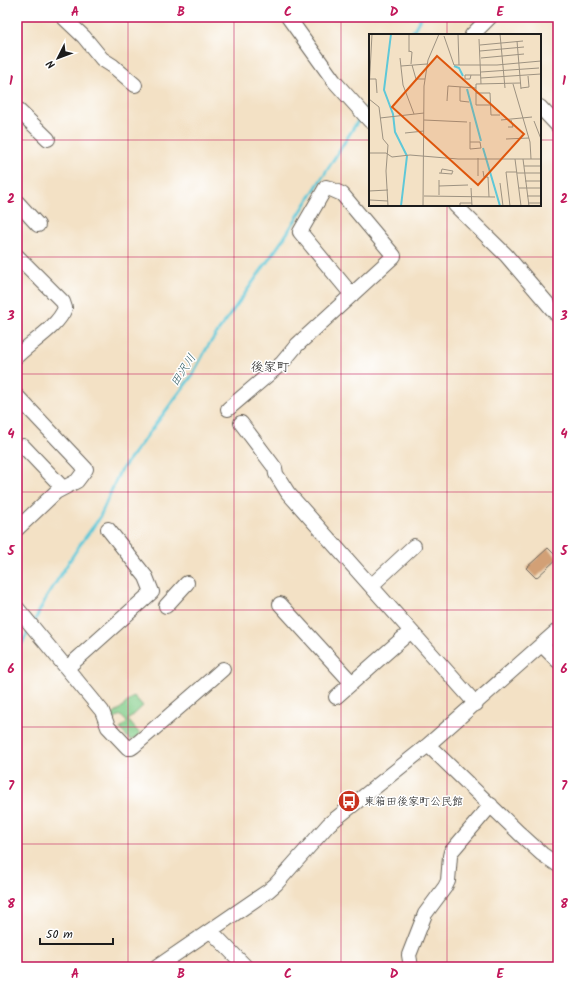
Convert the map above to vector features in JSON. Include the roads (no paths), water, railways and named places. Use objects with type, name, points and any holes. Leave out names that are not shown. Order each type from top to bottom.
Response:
[{"type":"street","points":[[63,17],[102,59],[113,66],[134,84]]},
{"type":"street","points":[[288,17],[334,81],[369,120]]},
{"type":"street","points":[[473,34],[490,17]]},
{"type":"street","points":[[17,108],[48,139]]},
{"type":"street","points":[[541,108],[558,126]]},
{"type":"street","points":[[228,409],[282,362],[297,345],[394,256],[342,194],[326,187],[300,232],[352,294]]},
{"type":"street","points":[[17,202],[38,225]]},
{"type":"street","points":[[457,206],[506,256],[558,316]]},
{"type":"street","points":[[17,256],[65,305],[62,314],[52,325],[17,356]]},
{"type":"street","points":[[17,396],[86,469],[76,481],[62,488],[17,529]]},
{"type":"street","points":[[241,423],[275,468],[276,474],[288,493],[476,704]]},
{"type":"street","points":[[23,446],[62,488]]},
{"type":"street","points":[[67,668],[152,592],[146,577],[108,529]]},
{"type":"street","points":[[371,586],[414,546]]},
{"type":"street","points":[[166,606],[187,583]]},
{"type":"street","points":[[280,604],[352,683]]},
{"type":"street","points":[[17,608],[102,711],[108,727],[125,746],[131,748],[223,669]]},
{"type":"street","points":[[157,967],[268,891],[276,884],[329,824],[428,745],[558,630]]},
{"type":"street","points":[[336,697],[411,631]]},
{"type":"street","points":[[542,645],[558,661]]},
{"type":"street","points":[[428,745],[542,854],[558,865]]},
{"type":"street","points":[[411,967],[409,955],[425,914],[448,881],[451,852],[490,805]]},
{"type":"street","points":[[211,931],[246,967]]},
{"type":"waterway","name":"田沢川","points":[[412,34],[421,17]]},
{"type":"waterway","name":"田沢川","points":[[365,109],[369,103]]},
{"type":"waterway","name":"田沢川","points":[[34,622],[46,598],[79,546],[99,519],[119,473],[191,377],[208,346],[284,238],[361,116]]},
{"type":"waterway","name":"田沢川","points":[[17,652],[30,629]]},
{"type":"place","name":"東箱田後家町公民館","points":[[349,801]]},
{"type":"district","name":"後家町","points":[[270,366]]}]
